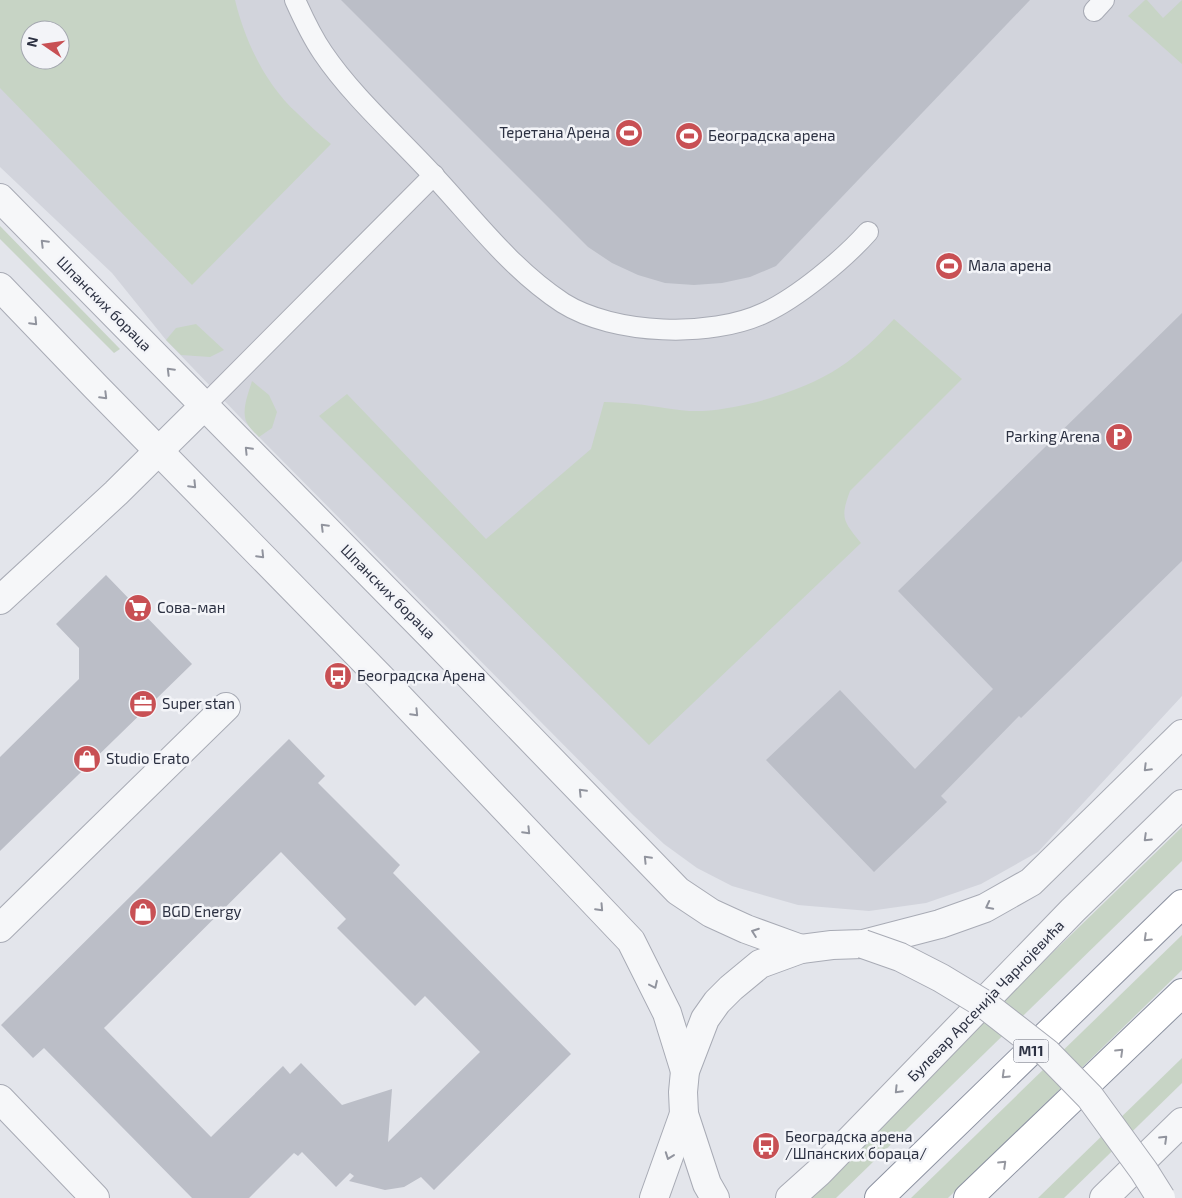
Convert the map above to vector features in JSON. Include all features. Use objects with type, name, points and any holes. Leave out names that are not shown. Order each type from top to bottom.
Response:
[{"type":"highway","name":"M11","points":[[879,1198],[1182,904]]},
{"type":"highway","points":[[968,1198],[1182,993]]},
{"type":"street","name":"Шпанских бораца","points":[[0,198],[432,637],[678,891],[711,914],[746,929],[800,948]]},
{"type":"street","points":[[0,287],[388,685],[632,941],[667,1013],[685,1071]]},
{"type":"street","points":[[0,600],[116,492],[204,406]]},
{"type":"street","points":[[0,928],[226,707]]},
{"type":"street","points":[[715,1198],[707,1184],[684,1114],[683,1092],[685,1071],[705,1019],[717,1002],[760,964],[800,948],[863,944],[940,924],[985,908],[1031,882],[1182,734]]},
{"type":"street","name":"Булевар Арсенија Чарнојевића","points":[[790,1198],[819,1172],[1074,910],[1182,804]]},
{"type":"street","points":[[863,944],[900,957],[941,978],[984,1004],[1047,1053],[1090,1097],[1144,1171],[1161,1198]]},
{"type":"street","points":[[0,1099],[95,1198]]},
{"type":"street","points":[[654,1198],[684,1114]]},
{"type":"street","points":[[1104,1198],[1182,1122]]},
{"type":"lane","points":[[295,0],[323,53],[341,77],[434,175],[507,258],[565,304],[600,320],[636,328],[697,329],[727,324],[764,313],[801,291],[856,245],[868,232]]},
{"type":"lane","points":[[204,406],[434,175]]},
{"type":"shaded area","points":[[0,0],[1182,0],[1182,696],[1038,852],[981,884],[926,903],[869,911],[798,905],[732,886],[697,868],[664,844],[633,815],[259,437],[166,340],[112,273],[0,167]]},
{"type":"green space","points":[[0,0],[235,0],[244,31],[258,61],[275,89],[309,125],[331,144],[192,285],[0,88]]},
{"type":"green space","points":[[1145,0],[1163,18],[1182,0],[1182,64],[1128,16]]},
{"type":"green space","points":[[0,226],[120,349],[114,353],[0,239]]},
{"type":"green space","points":[[894,319],[962,379],[850,491],[845,507],[845,519],[861,543],[649,745],[319,416],[347,394],[486,539],[591,449],[604,402],[685,411],[703,411],[737,406],[774,397],[809,384],[840,367],[868,345]]},
{"type":"green space","points":[[196,324],[224,350],[210,357],[181,355],[166,340],[176,328]]},
{"type":"green space","points":[[252,381],[269,395],[277,412],[272,428],[259,437],[249,426],[245,417],[246,403]]},
{"type":"green space","points":[[1182,827],[1182,861],[836,1198],[800,1198]]},
{"type":"green space","points":[[1182,935],[1182,970],[948,1198],[911,1198]]},
{"type":"green space","points":[[1182,1058],[1182,1083],[1064,1198],[1038,1198]]},
{"type":"building","name":"Београдска арена","points":[[341,0],[1030,0],[776,266],[750,277],[722,283],[694,285],[665,283],[638,275],[612,263],[588,247]]},
{"type":"building","name":"Parking Arena","points":[[1182,313],[1182,561],[1021,718],[1019,716],[941,796],[947,802],[874,872],[766,760],[840,690],[915,769],[993,689],[898,591]]},
{"type":"building","points":[[106,575],[192,664],[0,851],[0,757],[79,679],[79,648],[56,624]]},
{"type":"building","points":[[289,739],[325,776],[318,783],[400,865],[393,873],[571,1054],[434,1190],[421,1177],[404,1187],[385,1190],[349,1181],[354,1176],[350,1173],[336,1187],[302,1152],[298,1156],[294,1153],[249,1198],[192,1198],[44,1048],[33,1058],[1,1025]],"holes":[[[281,852],[346,919],[337,928],[415,1006],[425,996],[480,1052],[388,1142],[392,1089],[342,1105],[301,1063],[290,1074],[283,1066],[211,1137],[104,1028]]]},
{"type":"place","name":"Теретана Арена","points":[[629,133]]},
{"type":"place","name":"Београдска арена","points":[[689,136]]},
{"type":"place","name":"Мала арена","points":[[949,266]]},
{"type":"place","name":"Parking Arena","points":[[1119,437]]},
{"type":"place","name":"Сова-ман","points":[[138,608]]},
{"type":"place","name":"Београдска Арена","points":[[338,676]]},
{"type":"place","name":"Super stan","points":[[143,704]]},
{"type":"place","name":"Studio Erato","points":[[87,759]]},
{"type":"place","name":"BGD Energy","points":[[143,912]]},
{"type":"place","name":"Београдска арена /Шпанских бораца/","points":[[766,1146]]}]
